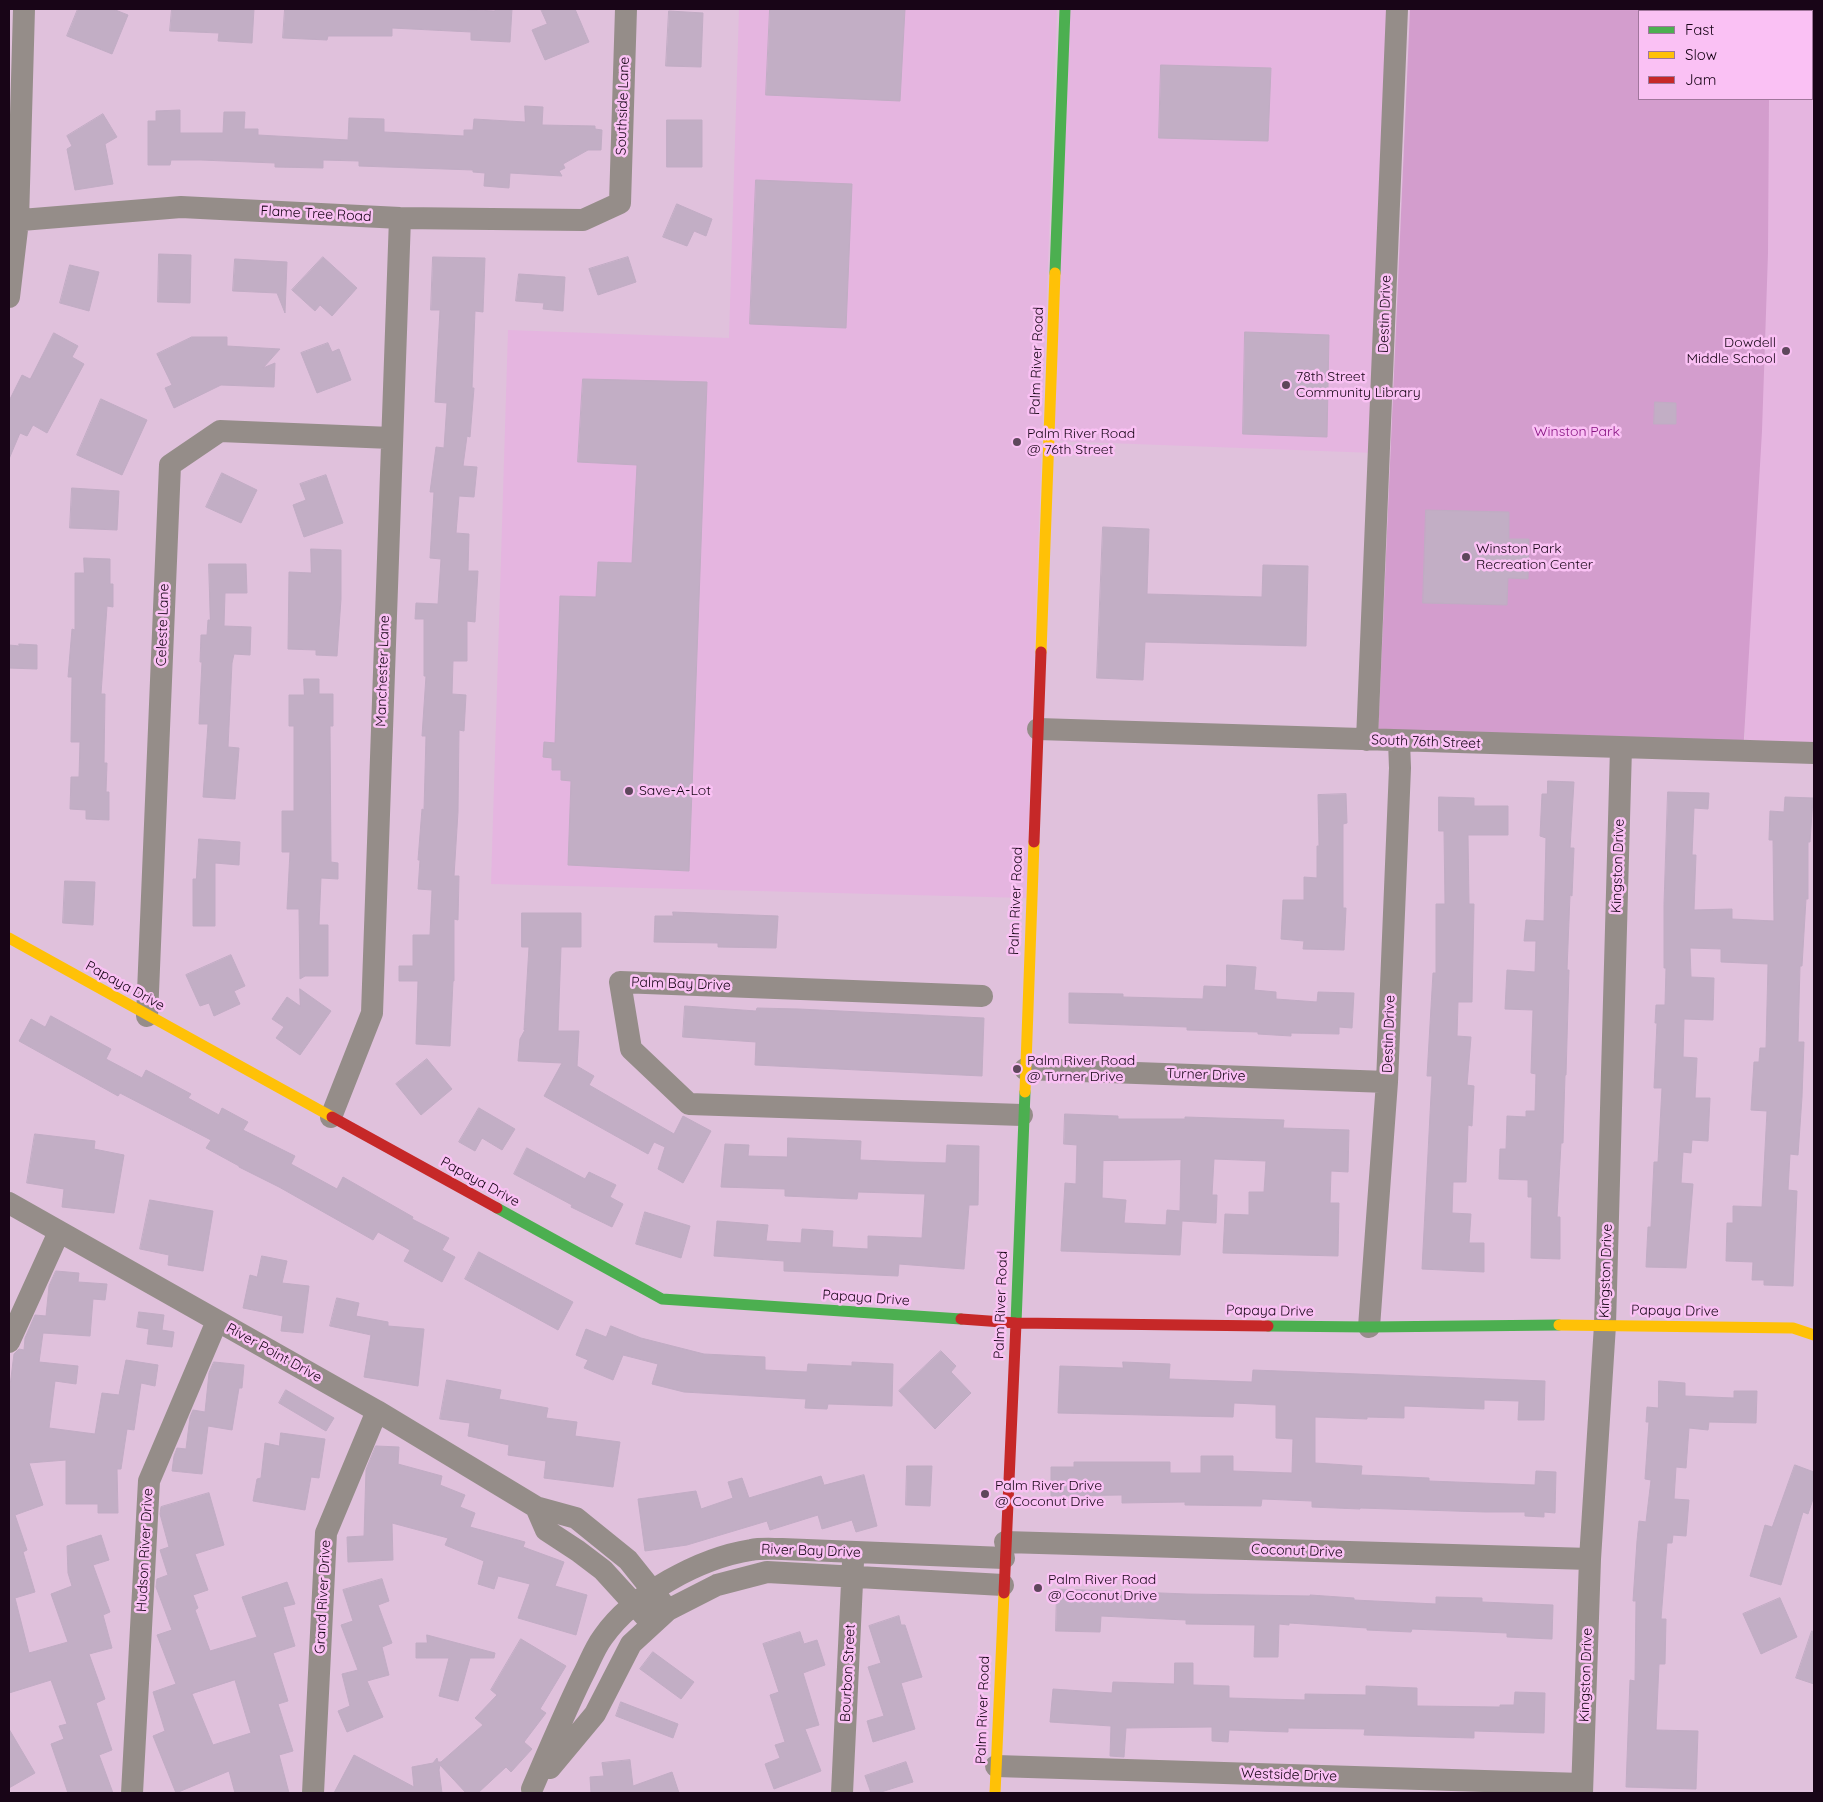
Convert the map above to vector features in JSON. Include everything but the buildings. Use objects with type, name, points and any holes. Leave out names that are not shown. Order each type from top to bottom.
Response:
[{"type":"street","points":[[9,297],[24,9]]},
{"type":"street","name":"Southside Lane","points":[[620,203],[626,9]]},
{"type":"street","name":"Palm River Road","points":[[995,1793],[1016,1323],[1022,1115],[1065,9]]},
{"type":"street","name":"Destin Drive","points":[[1367,740],[1398,9]]},
{"type":"street","name":"Flame Tree Road","points":[[14,221],[181,207],[400,218],[583,220],[620,203]]},
{"type":"street","name":"Manchester Lane","points":[[331,1117],[372,1013],[400,218]]},
{"type":"street","name":"Celeste Lane","points":[[147,1016],[170,465],[220,431],[391,438]]},
{"type":"street","name":"South 76th Street","points":[[1038,728],[1814,753]]},
{"type":"street","name":"Destin Drive","points":[[1369,1327],[1387,1082],[1400,768],[1399,741]]},
{"type":"street","name":"Kingston Drive","points":[[1582,1789],[1590,1559],[1605,1325],[1621,748]]},
{"type":"street","name":"Papaya Drive","points":[[9,938],[662,1299],[1016,1323],[1369,1327],[1605,1325],[1793,1328],[1814,1335]]},
{"type":"street","name":"Palm Bay Drive","points":[[982,996],[620,982],[630,1049],[689,1104],[1022,1115]]},
{"type":"street","name":"Turner Drive","points":[[1025,1069],[1387,1082]]},
{"type":"street","name":"River Point Drive","points":[[9,1203],[377,1411],[536,1507],[576,1518],[628,1560],[653,1591],[660,1617]]},
{"type":"street","points":[[9,1342],[59,1232]]},
{"type":"street","name":"Hudson River Drive","points":[[132,1793],[149,1481],[217,1321]]},
{"type":"street","name":"Grand River Drive","points":[[313,1793],[326,1534],[377,1411]]},
{"type":"street","points":[[536,1507],[546,1530],[578,1551],[602,1570],[634,1605],[660,1617]]},
{"type":"street","name":"River Bay Drive","points":[[531,1792],[569,1705],[602,1638],[614,1622],[634,1605],[671,1579],[692,1568],[722,1557],[753,1550],[782,1549],[853,1552],[1005,1550]]},
{"type":"street","name":"Coconut Drive","points":[[1005,1550],[1590,1559]]},
{"type":"street","name":"Bourbon Street","points":[[842,1793],[853,1552]]},
{"type":"street","name":"River Bay Drive","points":[[531,1792],[595,1714],[631,1644],[660,1617],[717,1585],[766,1572],[1003,1585]]},
{"type":"street","name":"Westside Drive","points":[[996,1766],[1582,1789]]},
{"type":"shaded area","points":[[739,9],[1057,9],[1026,898],[491,884],[508,330],[729,338]]},
{"type":"shaded area","points":[[1067,9],[1393,9],[1375,453],[1054,441]]},
{"type":"shaded area","name":"Dowdell Middle School","points":[[1814,9],[1814,753],[1744,750],[1769,100],[1813,100],[1813,10],[1765,10]]},
{"type":"green space","name":"Winston Park","points":[[1410,9],[1771,9],[1638,10],[1638,100],[1769,100],[1768,253],[1762,431],[1743,755],[1378,737]]},
{"type":"traffic: fast","points":[[1055,273],[1065,9]]},
{"type":"traffic: fast","points":[[1016,1323],[1025,1092]]},
{"type":"traffic: fast","points":[[497,1208],[662,1299],[961,1319]]},
{"type":"traffic: fast","points":[[1268,1326],[1559,1325]]},
{"type":"traffic: slow","points":[[1041,652],[1055,273]]},
{"type":"traffic: slow","points":[[1025,1092],[1034,842]]},
{"type":"traffic: slow","points":[[9,938],[332,1117]]},
{"type":"traffic: slow","points":[[1559,1325],[1793,1328],[1814,1335]]},
{"type":"traffic: slow","points":[[995,1793],[1004,1593]]},
{"type":"traffic: jam","points":[[1034,842],[1041,652]]},
{"type":"traffic: jam","points":[[332,1117],[497,1208]]},
{"type":"traffic: jam","points":[[961,1319],[1016,1323],[1268,1326]]},
{"type":"traffic: jam","points":[[1004,1593],[1016,1323]]},
{"type":"place","name":"Dowdell Middle School","points":[[1786,351]]},
{"type":"place","name":"78th Street Community Library","points":[[1286,385]]},
{"type":"place","name":"Palm River Road @ 76th Street","points":[[1017,442]]},
{"type":"place","name":"Winston Park Recreation Center","points":[[1466,557]]},
{"type":"place","name":"Save-A-Lot","points":[[629,791]]},
{"type":"place","name":"Palm River Road @ Turner Drive","points":[[1017,1069]]},
{"type":"place","name":"Palm River Drive @ Coconut Drive","points":[[985,1494]]},
{"type":"place","name":"Palm River Road @ Coconut Drive","points":[[1038,1588]]}]
